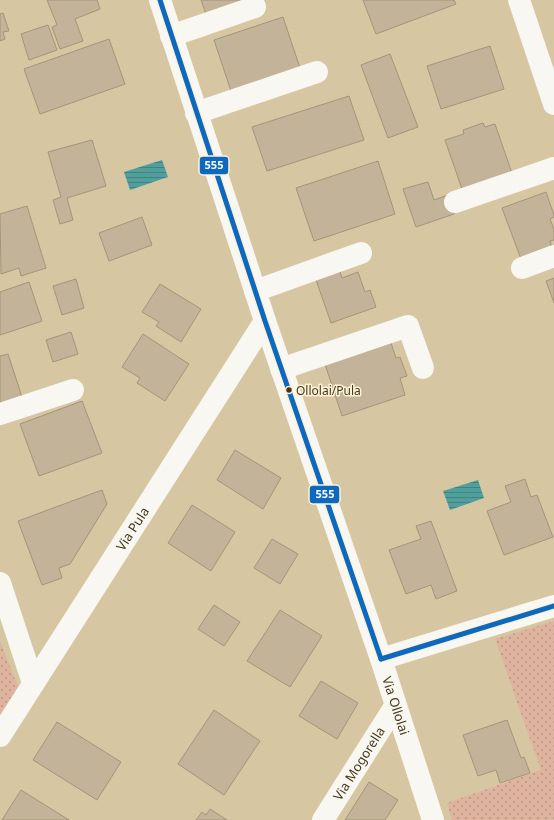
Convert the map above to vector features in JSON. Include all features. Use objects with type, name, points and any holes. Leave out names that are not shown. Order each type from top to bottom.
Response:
[{"type":"street","name":"Via Ollolai","points":[[160,0],[255,291],[381,659],[433,820]]},
{"type":"street","points":[[519,0],[554,104]]},
{"type":"street","points":[[171,36],[255,7]]},
{"type":"street","points":[[196,113],[318,72]]},
{"type":"street","points":[[455,202],[554,168]]},
{"type":"street","points":[[255,291],[361,253]]},
{"type":"street","points":[[522,268],[554,256]]},
{"type":"street","name":"Via Pula","points":[[0,736],[265,321]]},
{"type":"street","points":[[281,369],[408,326],[423,368]]},
{"type":"street","points":[[0,414],[73,390]]},
{"type":"street","points":[[0,583],[33,683]]},
{"type":"street","points":[[381,659],[554,606]]},
{"type":"street","name":"Via Mogorella","points":[[323,820],[395,706]]},
{"type":"shaded area","points":[[554,621],[554,820],[452,820],[447,803],[541,770],[495,639]]},
{"type":"shaded area","points":[[0,641],[18,687],[0,715]]},
{"type":"water","points":[[162,160],[168,177],[130,190],[124,172]]},
{"type":"water","points":[[478,480],[484,498],[450,510],[443,491]]},
{"type":"building","points":[[47,0],[97,0],[100,9],[75,19],[83,41],[60,49],[52,27],[57,25]]},
{"type":"building","points":[[201,0],[246,0],[206,14]]},
{"type":"building","points":[[363,0],[454,0],[456,4],[376,34]]},
{"type":"building","points":[[3,13],[9,31],[3,32],[5,39],[0,41],[0,14]]},
{"type":"building","points":[[283,17],[301,71],[232,94],[214,40]]},
{"type":"building","points":[[48,25],[57,50],[29,60],[21,34]]},
{"type":"building","points":[[109,39],[125,84],[40,114],[24,69]]},
{"type":"building","points":[[490,46],[504,89],[441,109],[427,66]]},
{"type":"building","points":[[390,54],[418,127],[388,138],[361,65]]},
{"type":"building","points":[[349,96],[364,140],[267,171],[252,127]]},
{"type":"building","points":[[483,123],[485,127],[495,124],[512,173],[462,189],[445,140],[464,134],[463,130]]},
{"type":"building","points":[[92,140],[106,186],[67,198],[73,220],[60,224],[53,200],[61,197],[48,152]]},
{"type":"building","points":[[378,161],[395,214],[314,241],[296,188]]},
{"type":"building","points":[[428,182],[434,200],[448,195],[454,214],[416,227],[403,189]]},
{"type":"building","points":[[546,192],[554,215],[554,217],[550,219],[554,229],[554,240],[550,241],[552,248],[521,259],[502,208]]},
{"type":"building","points":[[27,206],[46,268],[21,276],[19,268],[1,274],[0,214]]},
{"type":"building","points":[[142,217],[152,245],[109,261],[99,233]]},
{"type":"building","points":[[339,269],[342,278],[358,272],[365,292],[370,290],[376,307],[331,323],[315,277]]},
{"type":"building","points":[[554,278],[554,303],[546,281]]},
{"type":"building","points":[[76,279],[84,308],[62,315],[53,286]]},
{"type":"building","points":[[29,282],[42,321],[0,335],[0,292]]},
{"type":"building","points":[[160,284],[201,309],[181,342],[156,326],[159,322],[142,312]]},
{"type":"building","points":[[71,332],[78,354],[53,362],[46,340]]},
{"type":"building","points":[[143,334],[189,364],[165,401],[137,383],[140,378],[122,367]]},
{"type":"building","points":[[391,343],[396,358],[400,357],[407,376],[400,378],[405,395],[342,416],[325,364]]},
{"type":"building","points":[[8,354],[22,397],[0,403],[0,356]]},
{"type":"building","points":[[82,401],[102,453],[39,476],[20,424]]},
{"type":"building","points":[[235,450],[281,478],[263,509],[217,480]]},
{"type":"building","points":[[525,479],[531,497],[537,495],[553,537],[504,555],[487,511],[511,502],[505,486]]},
{"type":"building","points":[[102,490],[107,504],[70,564],[59,568],[62,578],[42,585],[18,521]]},
{"type":"building","points":[[192,505],[235,532],[211,571],[168,543]]},
{"type":"building","points":[[431,521],[457,591],[436,599],[431,585],[406,594],[389,550],[421,539],[416,526]]},
{"type":"building","points":[[272,539],[298,554],[280,584],[254,568]]},
{"type":"building","points":[[214,605],[240,622],[224,646],[198,629]]},
{"type":"building","points":[[280,610],[322,636],[290,687],[247,661]]},
{"type":"building","points":[[321,681],[358,703],[337,739],[299,716]]},
{"type":"building","points":[[214,710],[260,741],[224,795],[178,764]]},
{"type":"building","points":[[507,720],[521,758],[524,757],[530,773],[500,783],[496,770],[478,776],[463,735]]},
{"type":"building","points":[[57,722],[121,762],[97,800],[33,760]]},
{"type":"building","points":[[369,782],[398,800],[385,820],[345,820]]},
{"type":"building","points":[[21,790],[69,820],[2,820]]},
{"type":"building","points":[[210,809],[227,820],[196,820],[202,812],[206,815]]},
{"type":"transit line","name":"555","points":[[160,0],[265,321],[381,659]]},
{"type":"transit line","name":"555","points":[[381,659],[554,606]]},
{"type":"place","name":"Ollolai/Pula","points":[[289,390]]}]
